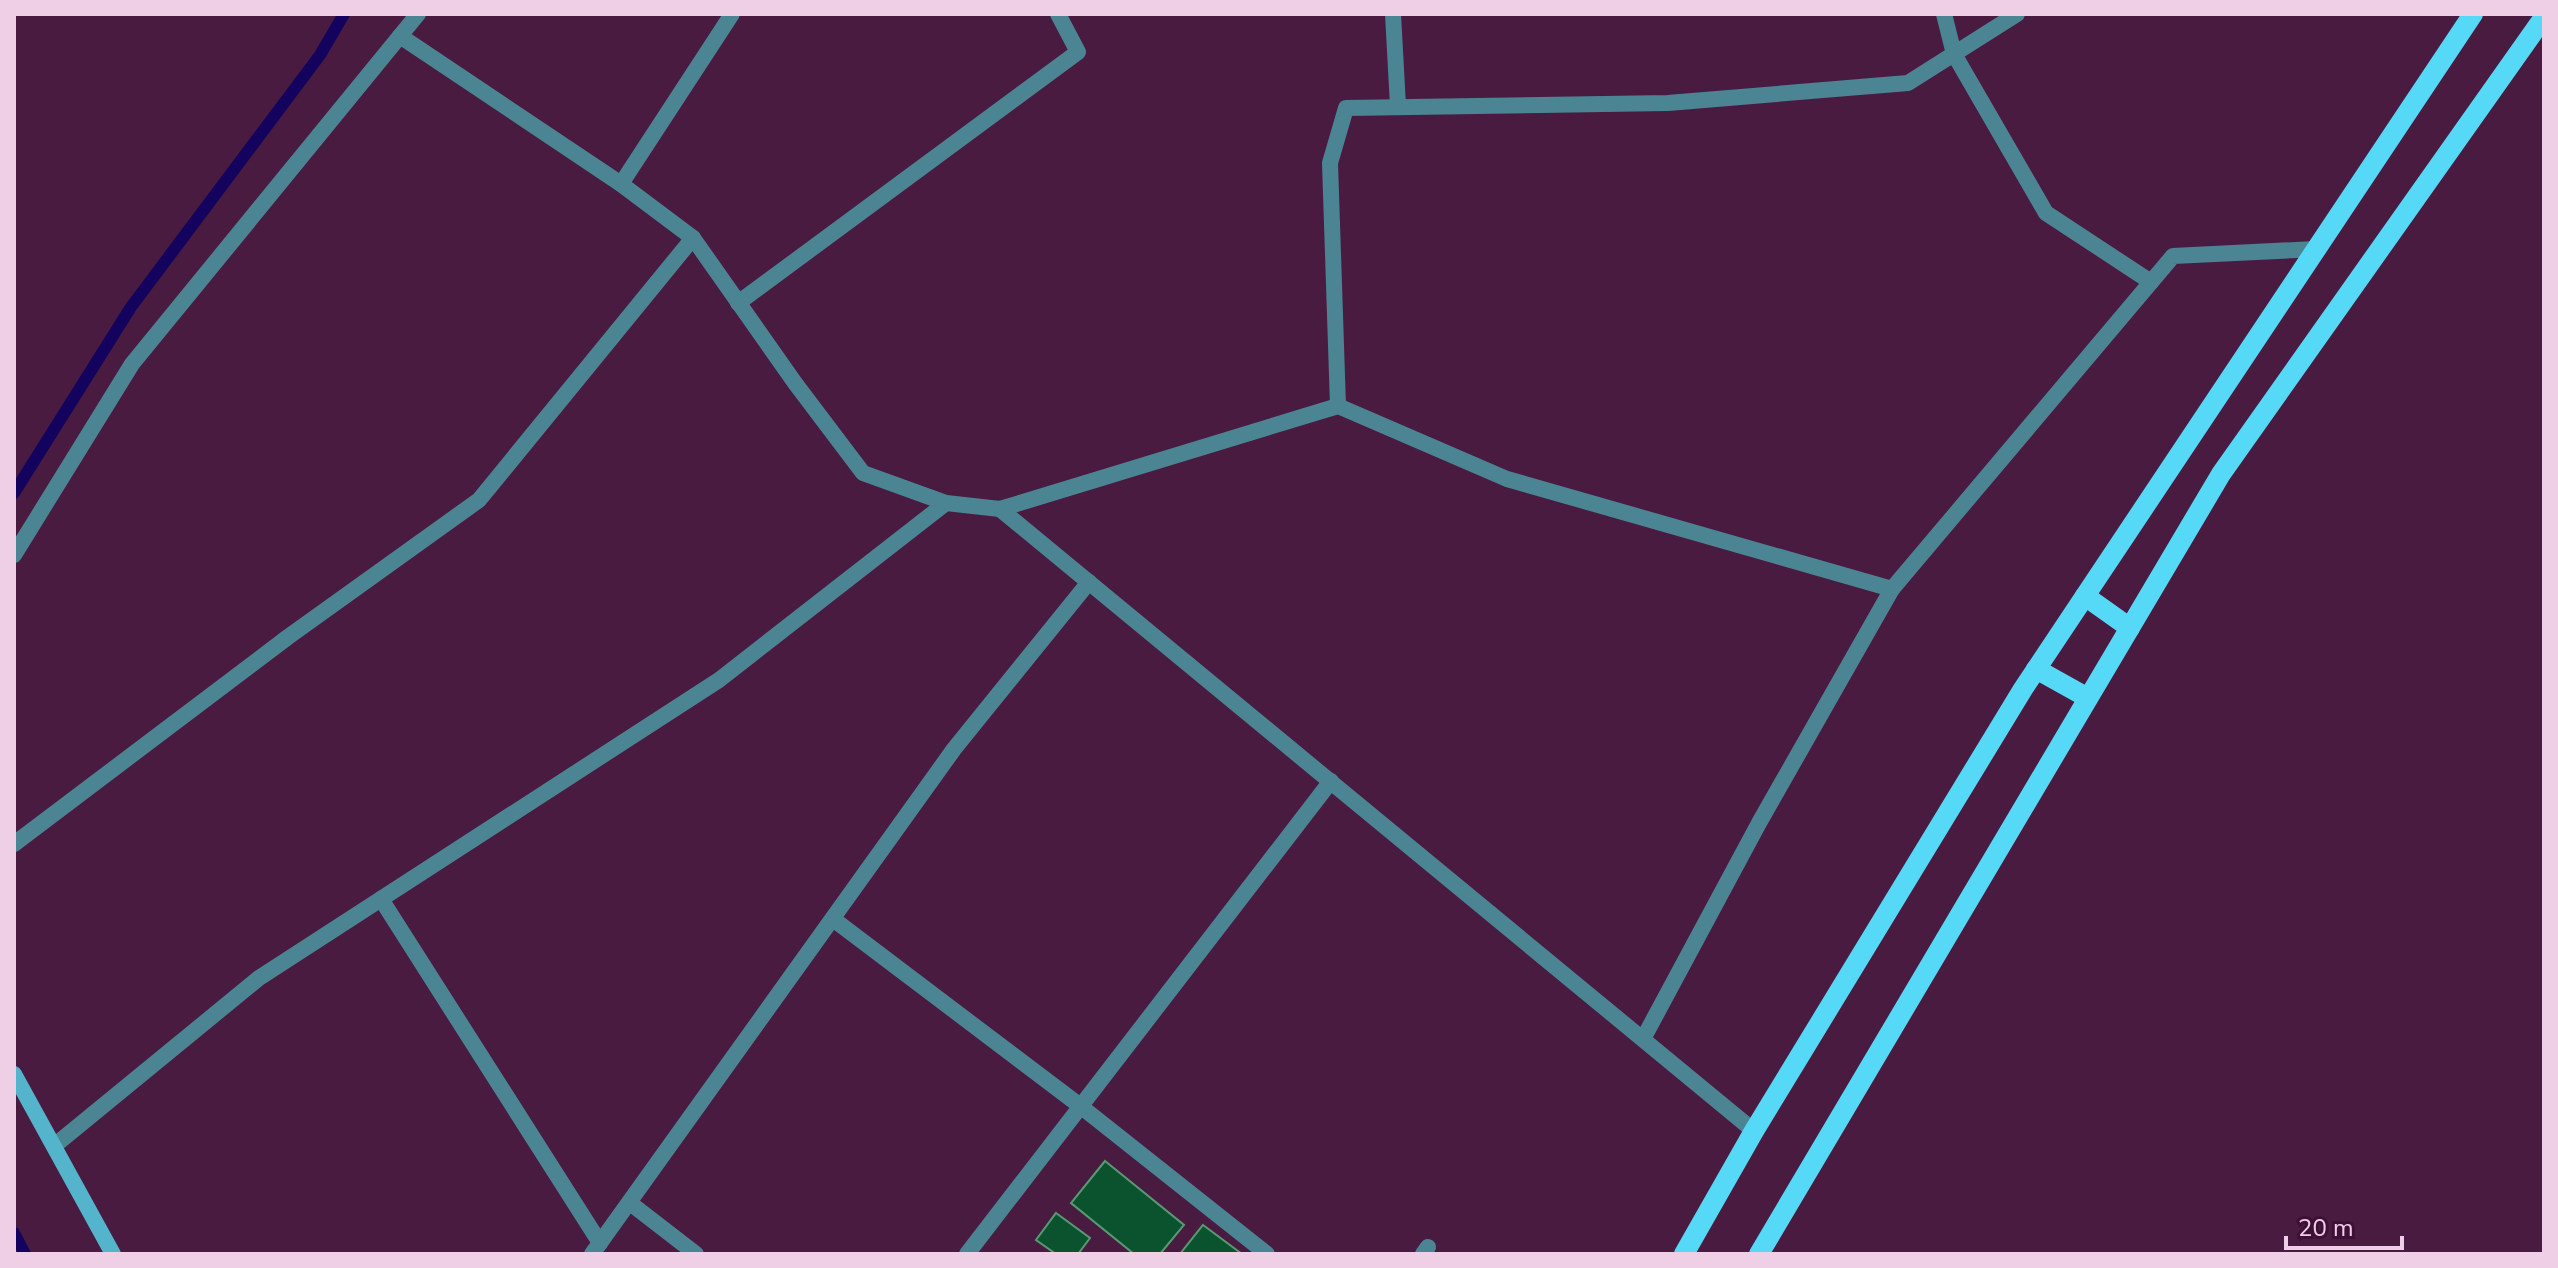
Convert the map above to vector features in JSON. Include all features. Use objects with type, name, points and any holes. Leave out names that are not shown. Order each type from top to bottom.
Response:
[{"type":"main road","points":[[1684,1254],[1754,1131],[2036,669],[2473,14]]},
{"type":"main road","points":[[1759,1254],[2221,474],[2544,17]]},
{"type":"main road","points":[[2085,596],[2130,628]]},
{"type":"main road","points":[[2036,669],[2088,698]]},
{"type":"main road","points":[[14,1074],[113,1254]]},
{"type":"street","points":[[14,555],[132,364],[418,14]]},
{"type":"street","points":[[621,184],[732,14]]},
{"type":"street","points":[[738,303],[1078,52],[1058,14]]},
{"type":"street","points":[[1393,14],[1398,106]]},
{"type":"street","points":[[1944,14],[1954,54],[2046,213],[2151,282]]},
{"type":"street","points":[[1338,406],[1330,163],[1346,108],[1668,103],[1908,83],[2017,14]]},
{"type":"street","points":[[400,36],[621,184],[693,238],[863,473],[946,503],[1000,509],[1338,406],[1507,479],[1892,589]]},
{"type":"street","points":[[14,844],[288,637],[479,500],[693,238]]},
{"type":"street","points":[[1643,1039],[1759,823],[1892,589],[2173,256],[2316,249]]},
{"type":"street","points":[[54,1146],[259,978],[719,680],[946,503]]},
{"type":"street","points":[[1000,509],[1754,1131]]},
{"type":"street","points":[[381,899],[596,1248],[954,749],[1089,582]]},
{"type":"street","points":[[967,1254],[1331,781]]},
{"type":"street","points":[[833,919],[1079,1105],[1267,1254]]},
{"type":"street","points":[[630,1203],[696,1254]]},
{"type":"building","points":[[1105,1161],[1184,1225],[1160,1254],[1134,1254],[1071,1203]]},
{"type":"building","points":[[1056,1213],[1090,1238],[1078,1254],[1056,1254],[1036,1240]]},
{"type":"building","points":[[1203,1225],[1242,1254],[1180,1254]]},
{"type":"waterway","points":[[14,493],[131,307],[320,55],[344,14]]},
{"type":"waterway","points":[[14,1233],[25,1254]]}]
